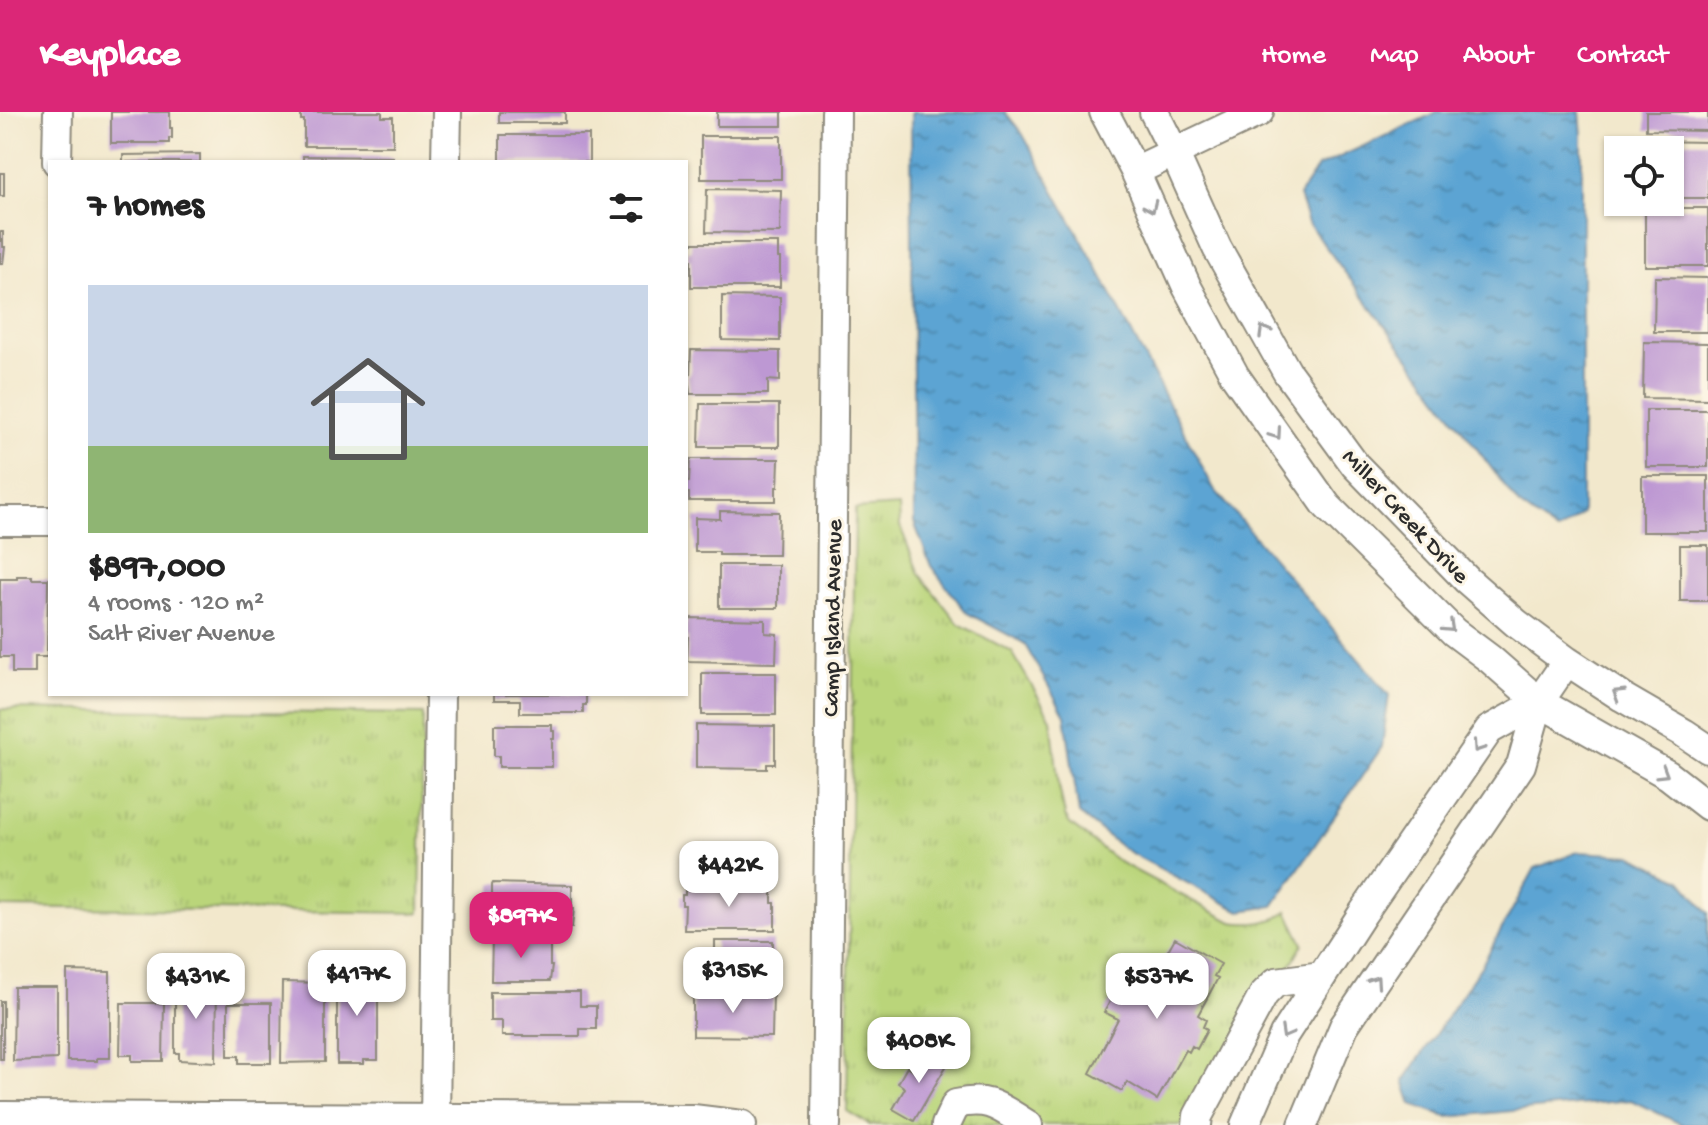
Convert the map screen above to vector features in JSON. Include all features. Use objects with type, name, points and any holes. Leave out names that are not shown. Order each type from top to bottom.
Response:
[{"type":"street","points":[[57,160],[58,112]]},
{"type":"street","points":[[446,160],[447,112]]},
{"type":"street","name":"Camp Island Avenue","points":[[826,1125],[836,112]]},
{"type":"street","name":"Miller Creek Drive","points":[[1104,112],[1135,171],[1187,287],[1235,376],[1327,506],[1454,632],[1539,702],[1668,775],[1708,806]]},
{"type":"street","name":"Miller Creek Drive","points":[[1154,112],[1217,248],[1287,372],[1355,465],[1467,580],[1516,623],[1567,661],[1708,749]]},
{"type":"street","points":[[1135,171],[1259,112]]},
{"type":"street","points":[[0,521],[48,521]]},
{"type":"street","points":[[1303,1125],[1344,1026],[1521,765],[1539,702],[1567,661]]},
{"type":"street","points":[[435,1121],[440,696]]},
{"type":"street","points":[[1245,1125],[1284,1035],[1363,913],[1489,730],[1539,702]]},
{"type":"street","points":[[1197,1125],[1198,1116],[1264,994],[1276,982],[1322,976]]},
{"type":"street","points":[[946,1125],[956,1104],[973,1100],[991,1102],[1028,1125]]},
{"type":"street","points":[[0,1116],[46,1121],[693,1119],[742,1125]]},
{"type":"green space","points":[[899,506],[900,526],[919,574],[959,624],[1012,652],[1051,719],[1059,786],[1065,816],[1070,824],[1119,862],[1232,922],[1261,922],[1287,911],[1303,944],[1196,1125],[870,1125],[847,1111],[855,509]]},
{"type":"green space","points":[[0,709],[423,714],[420,913],[0,907]]},
{"type":"water","points":[[911,112],[1005,112],[1022,133],[1099,271],[1214,489],[1389,695],[1382,747],[1273,906],[1240,911],[1127,851],[1079,814],[1065,715],[1024,643],[967,613],[931,566],[914,522]]},
{"type":"water","points":[[1437,112],[1580,112],[1582,514],[1557,532],[1519,505],[1308,223],[1299,196],[1318,167]]},
{"type":"water","points":[[1578,852],[1631,855],[1681,880],[1708,913],[1708,1125],[1683,1125],[1631,1100],[1447,1117],[1412,1104],[1404,1081],[1482,965],[1535,868]]},
{"type":"building","points":[[111,112],[170,112],[172,138],[169,138],[169,143],[111,143]]},
{"type":"building","points":[[301,112],[382,112],[382,117],[393,117],[393,146],[304,146]]},
{"type":"building","points":[[499,112],[565,112],[565,123],[499,123]]},
{"type":"building","points":[[717,112],[782,112],[782,126],[717,126]]},
{"type":"building","points":[[1646,112],[1708,112],[1708,131],[1646,130]]},
{"type":"building","points":[[500,135],[589,135],[589,160],[500,160]]},
{"type":"building","points":[[701,136],[781,136],[781,179],[701,179]]},
{"type":"building","points":[[1684,142],[1708,142],[1708,198],[1684,198]]},
{"type":"building","points":[[200,154],[200,160],[123,160],[123,155]]},
{"type":"building","points":[[303,156],[393,157],[393,160],[303,160]]},
{"type":"building","points":[[0,173],[4,173],[4,196],[0,196]]},
{"type":"building","points":[[707,189],[781,190],[780,233],[706,232]]},
{"type":"building","points":[[1684,208],[1708,208],[1708,266],[1645,266],[1645,216],[1684,216]]},
{"type":"building","points":[[0,232],[3,232],[5,247],[3,263],[0,263]]},
{"type":"building","points":[[691,243],[778,243],[780,287],[691,287],[688,251],[691,251]]},
{"type":"building","points":[[1655,277],[1708,278],[1708,332],[1654,332]]},
{"type":"building","points":[[722,296],[780,297],[780,341],[722,340]]},
{"type":"building","points":[[1644,342],[1708,343],[1708,399],[1643,398]]},
{"type":"building","points":[[691,350],[780,351],[780,381],[768,380],[768,394],[690,394],[688,375]]},
{"type":"building","points":[[700,404],[779,404],[779,447],[699,447]]},
{"type":"building","points":[[1646,410],[1708,410],[1708,467],[1646,467]]},
{"type":"building","points":[[690,459],[779,459],[776,501],[689,501]]},
{"type":"building","points":[[1642,476],[1708,476],[1708,532],[1642,532]]},
{"type":"building","points":[[720,511],[779,512],[778,555],[695,552],[695,518],[720,519]]},
{"type":"building","points":[[1680,545],[1708,545],[1708,601],[1680,601]]},
{"type":"building","points":[[719,565],[778,565],[778,608],[719,608]]},
{"type":"building","points":[[17,576],[48,579],[47,657],[35,657],[35,673],[12,673],[12,657],[0,657],[0,579],[17,579]]},
{"type":"building","points":[[688,618],[765,620],[765,633],[777,634],[776,663],[688,661]]},
{"type":"building","points":[[702,673],[776,673],[776,715],[702,715]]},
{"type":"building","points":[[494,696],[586,696],[586,705],[583,705],[583,713],[520,713],[520,700],[494,700]]},
{"type":"building","points":[[494,725],[552,725],[552,767],[499,767],[499,756],[494,756]]},
{"type":"building","points":[[696,725],[775,726],[775,764],[767,764],[767,769],[696,768]]},
{"type":"building","points":[[493,883],[572,885],[572,928],[499,928],[499,924],[492,924]]},
{"type":"building","points":[[685,888],[772,888],[775,930],[684,930],[685,905],[682,905],[682,895],[685,895]]},
{"type":"building","points":[[492,938],[550,938],[550,981],[491,981]]},
{"type":"building","points":[[1175,938],[1221,964],[1214,976],[1218,978],[1198,1015],[1206,1020],[1203,1027],[1207,1030],[1197,1049],[1192,1046],[1189,1052],[1185,1050],[1157,1100],[1127,1082],[1122,1091],[1090,1073],[1118,1019],[1104,1012],[1129,968],[1151,980]]},
{"type":"building","points":[[715,941],[773,941],[773,984],[715,984]]},
{"type":"building","points":[[67,971],[110,972],[110,1058],[67,1061]]},
{"type":"building","points":[[337,974],[378,974],[378,1060],[364,1060],[364,1064],[337,1064]]},
{"type":"building","points":[[175,981],[217,982],[216,1062],[179,1060],[179,1053],[175,1053]]},
{"type":"building","points":[[282,982],[325,983],[325,1062],[281,1063]]},
{"type":"building","points":[[14,987],[57,987],[57,1059],[13,1061]]},
{"type":"building","points":[[490,992],[580,992],[580,1006],[596,1006],[596,1029],[580,1029],[580,1036],[502,1036],[502,1021],[490,1021]]},
{"type":"building","points":[[693,994],[773,994],[772,1037],[693,1036]]},
{"type":"building","points":[[0,1001],[3,1001],[3,1059],[0,1059]]},
{"type":"building","points":[[121,1003],[164,1003],[163,1061],[132,1061],[132,1055],[120,1055]]},
{"type":"building","points":[[228,1003],[271,1003],[271,1063],[239,1063],[239,1056],[228,1056]]},
{"type":"building","points":[[927,1051],[948,1063],[914,1121],[893,1109],[905,1088],[898,1083],[907,1067],[915,1072]]}]
